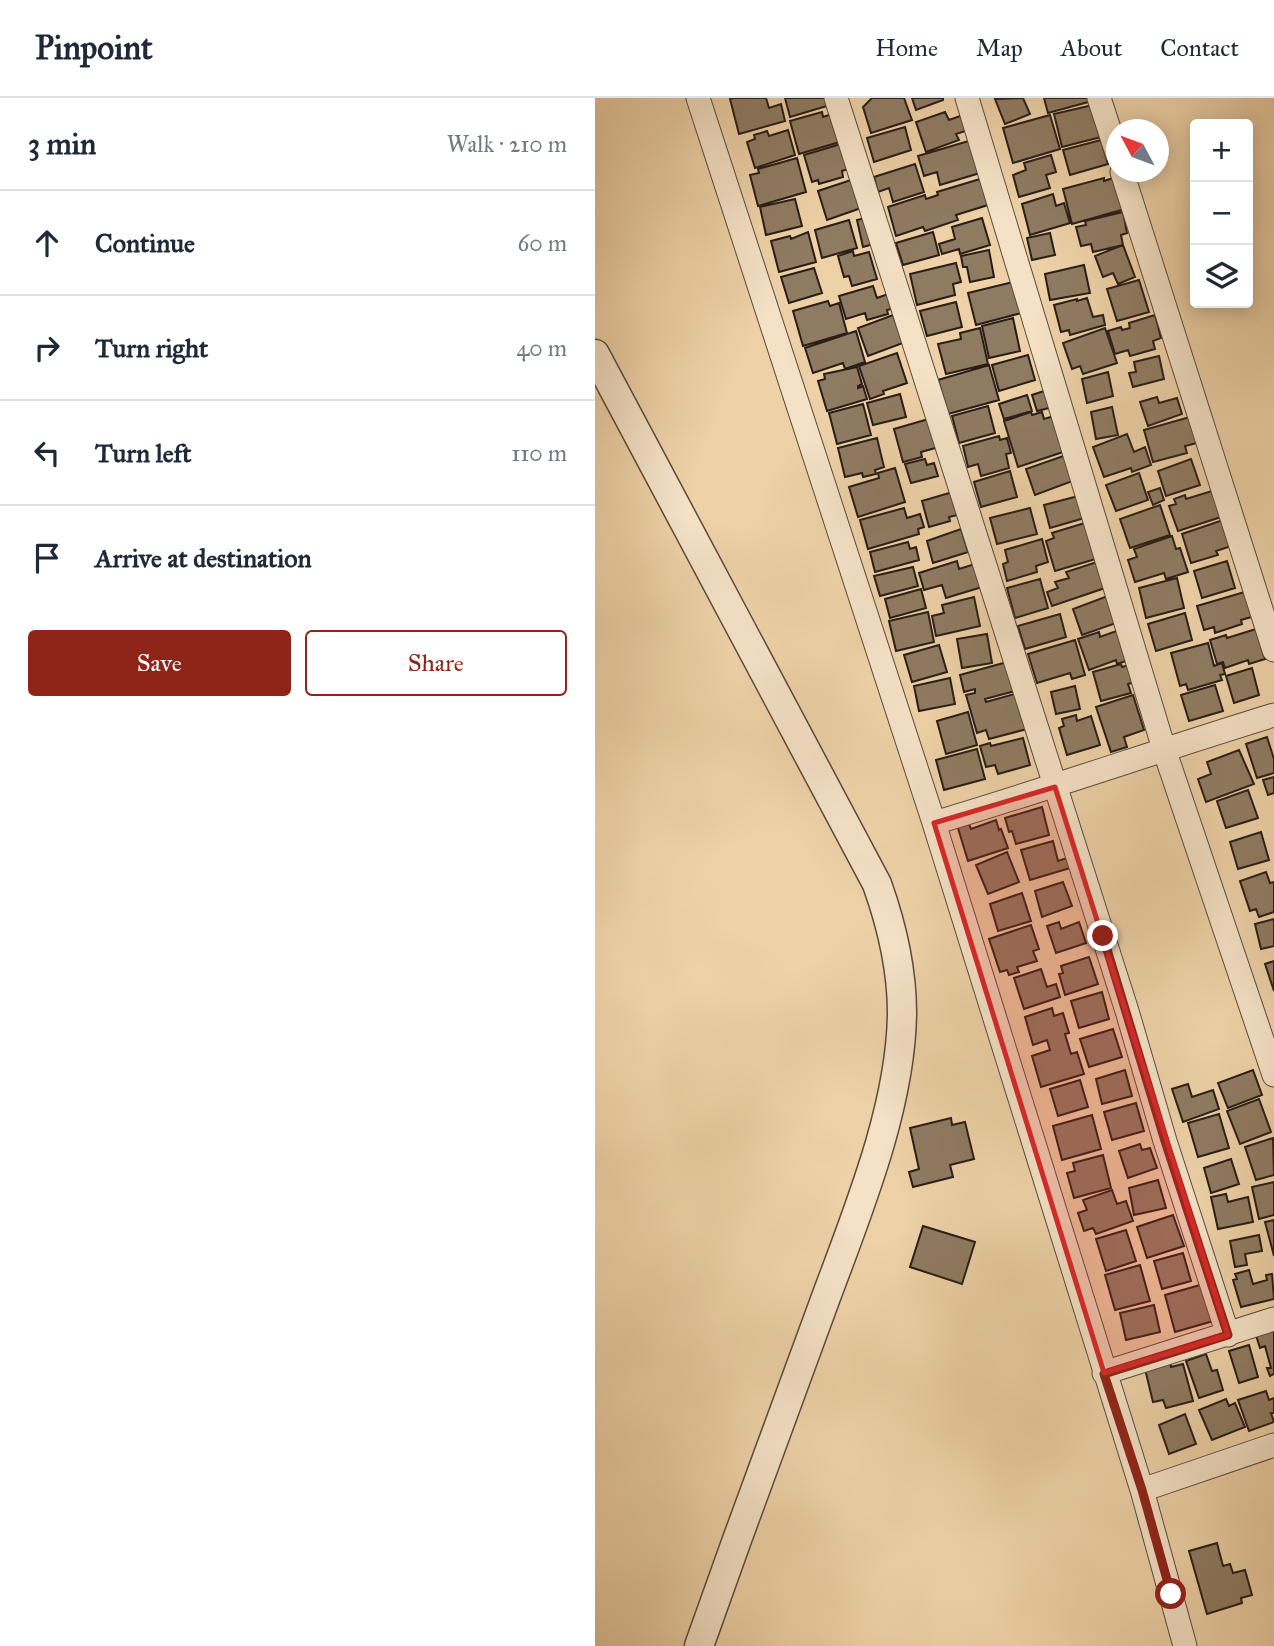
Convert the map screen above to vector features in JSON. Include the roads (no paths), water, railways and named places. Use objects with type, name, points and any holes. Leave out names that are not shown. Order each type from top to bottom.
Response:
[{"type":"street","points":[[698,98],[934,823],[1142,1490],[1185,1646]]},
{"type":"street","points":[[836,98],[1228,1335]]},
{"type":"street","points":[[967,98],[1164,749],[1273,1067]]},
{"type":"street","points":[[1099,98],[1106,119]]},
{"type":"street","points":[[1125,182],[1274,650]]},
{"type":"street","points":[[595,354],[877,884],[891,923],[902,1012],[891,1103],[876,1153],[845,1247],[699,1646]]},
{"type":"street","points":[[934,823],[1055,787],[1274,715]]},
{"type":"street","points":[[1104,1374],[1274,1319]]},
{"type":"street","points":[[1142,1490],[1274,1445]]}]
